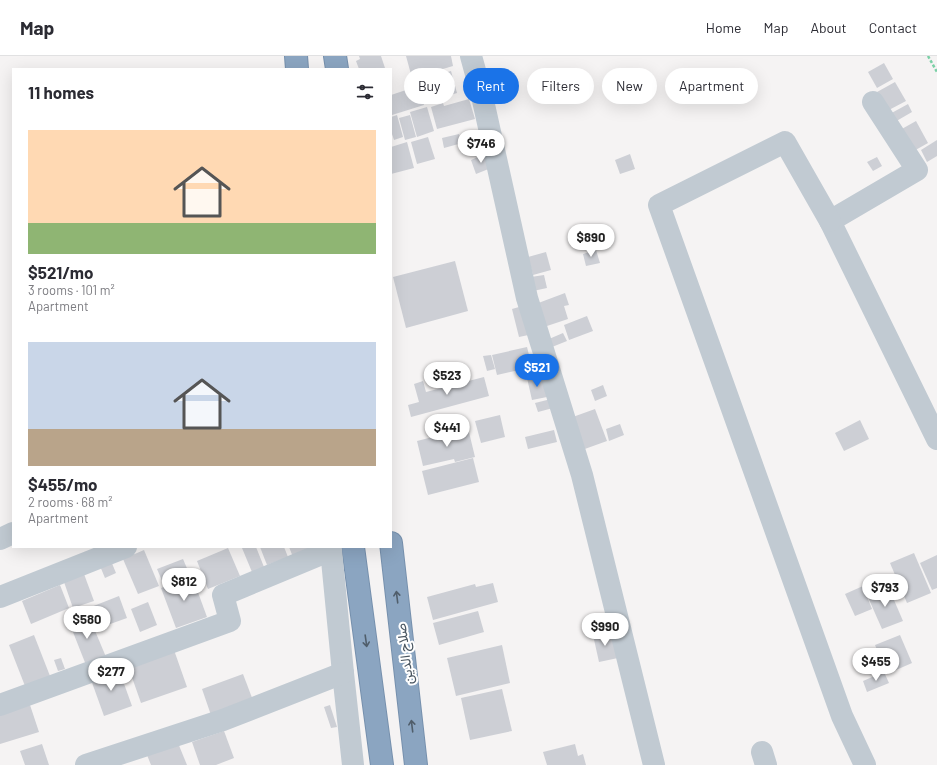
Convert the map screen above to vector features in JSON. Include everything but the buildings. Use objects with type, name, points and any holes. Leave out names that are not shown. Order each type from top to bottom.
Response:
[{"type":"highway","points":[[296,56],[297,68]]},
{"type":"highway","points":[[335,56],[336,68]]},
{"type":"highway","points":[[353,548],[382,765]]},
{"type":"highway","name":"صلاح الدين","points":[[391,548],[416,765]]},
{"type":"street","points":[[471,56],[482,96],[528,298],[582,475],[654,765]]},
{"type":"street","points":[[830,221],[917,170],[873,102]]},
{"type":"street","points":[[865,765],[842,716],[659,205],[786,142],[830,221],[937,439]]},
{"type":"street","points":[[0,539],[12,533]]},
{"type":"street","points":[[0,597],[123,548]]},
{"type":"street","points":[[0,705],[230,621],[223,595],[331,550],[353,765]]},
{"type":"street","points":[[86,765],[223,720],[343,673]]},
{"type":"path","points":[[928,56],[937,72]]}]
